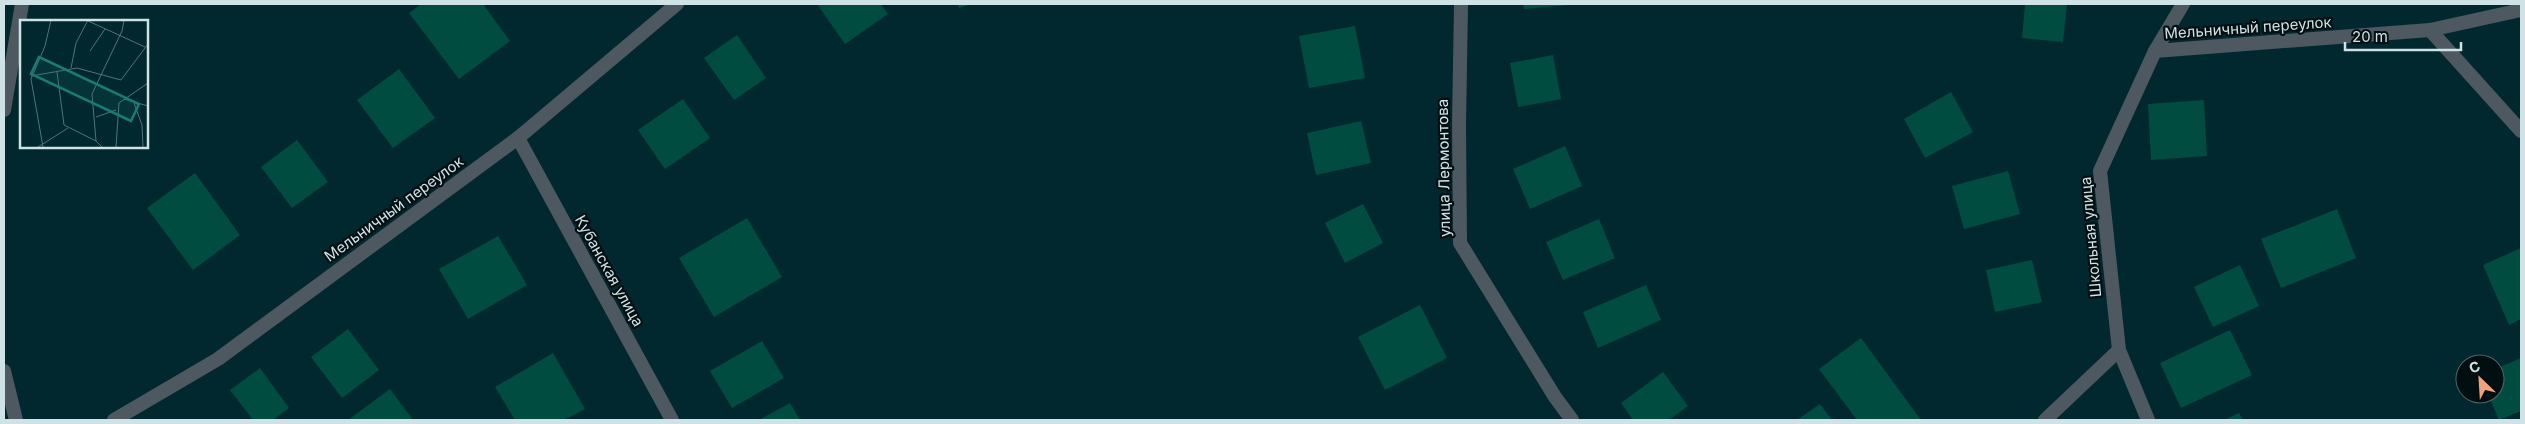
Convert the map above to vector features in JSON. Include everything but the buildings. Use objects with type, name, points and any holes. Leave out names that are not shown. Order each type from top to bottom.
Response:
[{"type":"street","points":[[4,110],[22,4]]},
{"type":"street","name":"Мельничный переулок","points":[[114,420],[218,359],[518,138],[678,4]]},
{"type":"street","name":"улица Лермонтова","points":[[1461,4],[1458,125],[1460,243],[1555,397],[1572,420]]},
{"type":"street","name":"Школьная улица","points":[[2148,420],[2119,350],[2100,171],[2155,51],[2183,4]]},
{"type":"street","name":"Мельничный переулок","points":[[2155,51],[2430,30],[2521,10]]},
{"type":"street","points":[[2430,30],[2521,131]]},
{"type":"street","name":"Кубанская улица","points":[[518,138],[672,420]]},
{"type":"street","points":[[2045,420],[2119,350]]},
{"type":"street","points":[[4,371],[16,420]]}]
